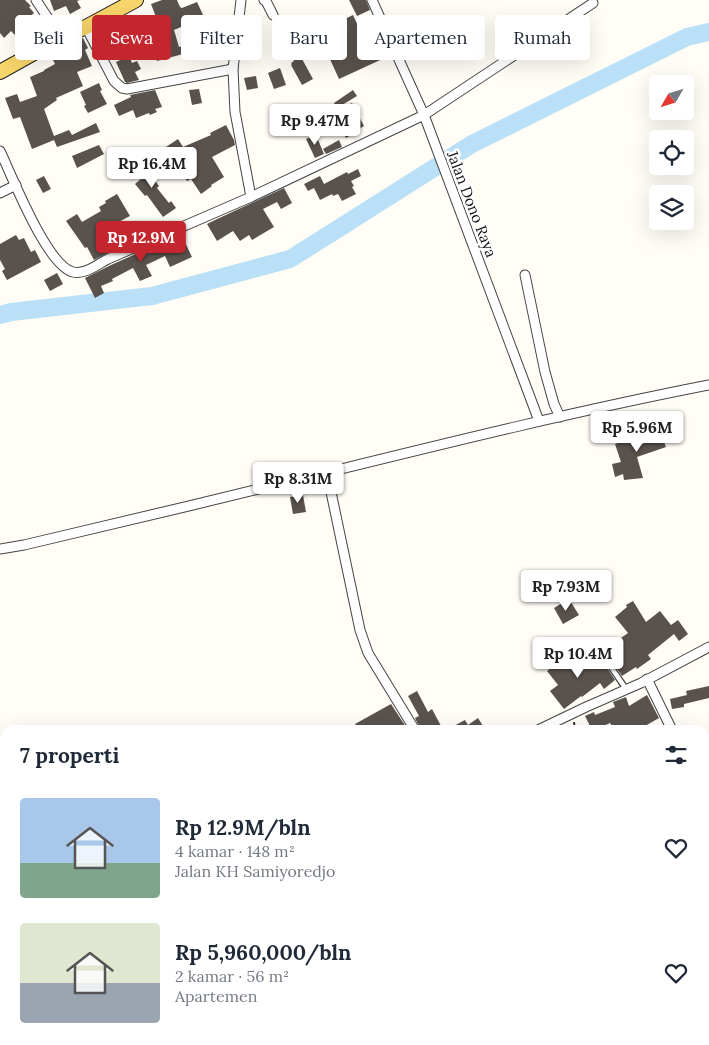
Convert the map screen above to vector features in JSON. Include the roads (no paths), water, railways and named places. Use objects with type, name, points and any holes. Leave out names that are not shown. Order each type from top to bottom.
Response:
[{"type":"main road","points":[[82,29],[136,0]]},
{"type":"main road","points":[[0,72],[22,60]]},
{"type":"street","points":[[36,0],[46,15]]},
{"type":"street","points":[[241,0],[233,69],[235,112],[251,197]]},
{"type":"street","points":[[264,0],[273,15]]},
{"type":"street","name":"Jalan Dono Raya","points":[[372,0],[424,115],[539,421]]},
{"type":"street","points":[[0,151],[36,228],[55,258],[64,268],[78,273],[251,197],[424,115],[593,3]]},
{"type":"street","points":[[86,27],[114,81],[122,88],[233,69]]},
{"type":"street","points":[[0,193],[16,185]]},
{"type":"street","points":[[525,275],[545,372],[554,404],[560,416]]},
{"type":"street","points":[[0,549],[24,545],[560,416],[709,385]]},
{"type":"street","points":[[327,473],[360,630],[368,653],[411,725]]},
{"type":"street","points":[[548,725],[647,679],[709,647]]},
{"type":"street","points":[[647,679],[670,725]]},
{"type":"lane","points":[[598,648],[626,689]]},
{"type":"waterway","points":[[0,315],[11,312],[152,296],[290,259],[472,144],[687,37],[709,32]]}]
